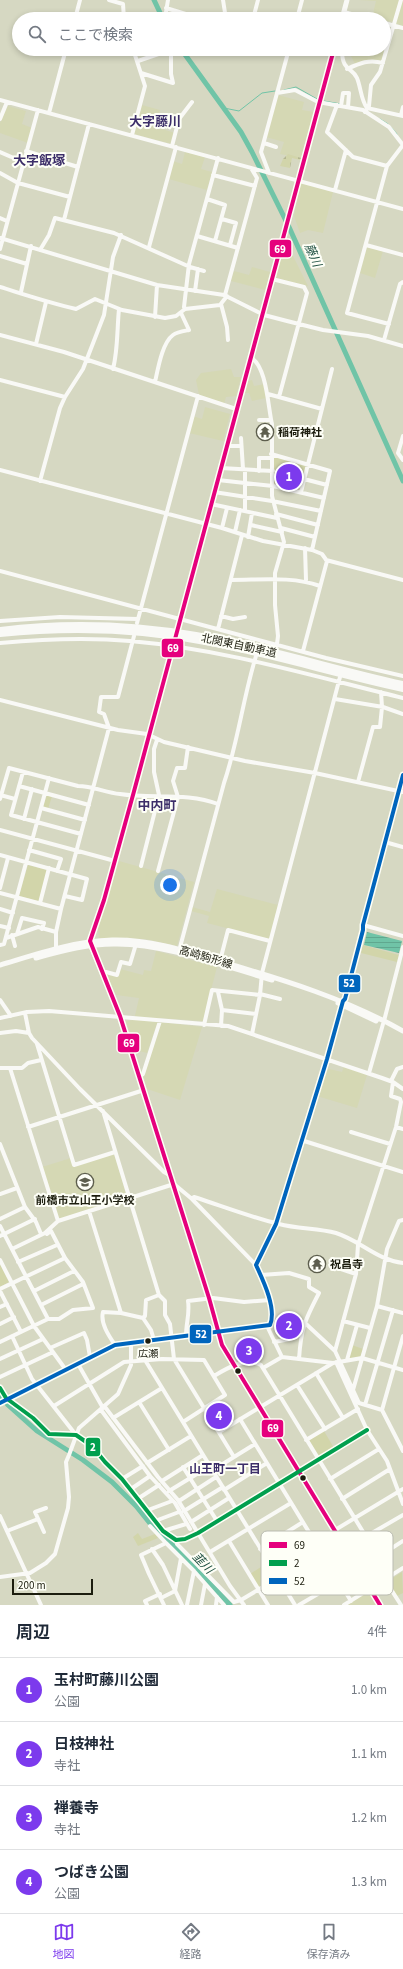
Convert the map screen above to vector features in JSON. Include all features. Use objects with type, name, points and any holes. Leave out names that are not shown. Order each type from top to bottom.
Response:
[{"type":"highway","name":"北関東自動車道","points":[[2,624],[86,625],[165,633],[251,647],[403,684]]},
{"type":"highway","name":"北関東自動車道","points":[[0,634],[49,630],[165,633]]},
{"type":"highway","name":"北関東自動車道","points":[[183,636],[251,651],[403,689]]},
{"type":"main road","points":[[344,12],[347,0]]},
{"type":"main road","points":[[90,943],[133,795],[288,214],[333,56]]},
{"type":"main road","name":"高崎駒形線","points":[[0,968],[90,943]]},
{"type":"main road","name":"高崎駒形線","points":[[0,965],[56,949],[90,943],[136,943],[220,961],[261,975]]},
{"type":"main road","name":"高崎駒形線","points":[[178,951],[302,986],[403,1032]]},
{"type":"main road","name":"高崎駒形線","points":[[383,1022],[403,1036]]},
{"type":"street","points":[[77,12],[80,0]]},
{"type":"street","points":[[109,0],[123,4],[124,12]]},
{"type":"street","points":[[166,12],[168,0]]},
{"type":"street","points":[[223,0],[225,12]]},
{"type":"street","points":[[254,12],[258,0]]},
{"type":"street","points":[[299,12],[302,0]]},
{"type":"street","points":[[391,33],[401,0]]},
{"type":"street","points":[[166,8],[179,12]]},
{"type":"street","points":[[393,25],[403,28]]},
{"type":"street","points":[[49,114],[64,56]]},
{"type":"street","points":[[132,135],[145,88],[136,56]]},
{"type":"street","points":[[138,61],[152,56]]},
{"type":"street","points":[[141,73],[173,83],[171,74],[172,56]]},
{"type":"street","points":[[268,173],[261,155],[287,56]]},
{"type":"street","points":[[343,56],[347,69],[357,77],[366,110],[389,127],[403,145],[387,166],[348,313],[389,324]]},
{"type":"street","points":[[366,110],[371,85],[380,72],[385,56]]},
{"type":"street","points":[[347,69],[370,60],[383,63]]},
{"type":"street","points":[[277,92],[297,91],[320,102],[402,116],[403,106]]},
{"type":"street","points":[[348,106],[349,93],[343,92],[340,105],[327,132],[357,159],[387,166]]},
{"type":"street","points":[[0,100],[403,209]]},
{"type":"street","points":[[0,119],[7,102]]},
{"type":"street","points":[[149,247],[174,146],[179,119],[192,102]]},
{"type":"street","points":[[0,248],[1,238],[38,110]]},
{"type":"street","points":[[64,220],[89,124]]},
{"type":"street","points":[[264,143],[276,147]]},
{"type":"street","points":[[335,190],[346,150]]},
{"type":"street","points":[[26,151],[78,167]]},
{"type":"street","points":[[0,152],[23,162]]},
{"type":"street","points":[[185,309],[185,289],[189,266],[218,158]]},
{"type":"street","points":[[228,340],[221,304],[226,296],[257,178],[252,168]]},
{"type":"street","points":[[0,173],[18,183],[70,197]]},
{"type":"street","points":[[213,174],[255,186]]},
{"type":"street","points":[[207,199],[225,205],[215,241]]},
{"type":"street","points":[[0,218],[7,221]]},
{"type":"street","points":[[40,250],[49,235],[55,218],[120,235],[189,266],[204,271]]},
{"type":"street","points":[[222,219],[236,223],[230,245]]},
{"type":"street","points":[[40,481],[65,397],[87,360],[106,304],[112,257],[120,235]]},
{"type":"street","points":[[197,236],[238,248]]},
{"type":"street","points":[[1,238],[157,285],[226,296],[262,314],[298,324],[330,331],[354,333],[403,346]]},
{"type":"street","points":[[366,245],[403,255]]},
{"type":"street","points":[[21,292],[31,246]]},
{"type":"street","points":[[0,256],[27,264]]},
{"type":"street","points":[[195,291],[198,269]]},
{"type":"street","points":[[272,278],[305,288],[307,294],[279,397]]},
{"type":"street","points":[[384,340],[400,284],[403,282]]},
{"type":"street","points":[[155,316],[157,285]]},
{"type":"street","points":[[0,287],[21,292],[46,302],[76,309],[95,299],[119,308],[169,318],[181,313],[185,309],[221,304]]},
{"type":"street","points":[[36,344],[46,302]]},
{"type":"street","points":[[113,369],[116,356],[119,308]]},
{"type":"street","points":[[155,382],[163,351],[169,340],[173,334],[189,330],[181,313]]},
{"type":"street","points":[[0,335],[36,344],[236,409]]},
{"type":"street","points":[[250,357],[255,361],[266,384],[268,394],[271,420],[272,501],[284,544],[275,572],[275,605],[278,636],[277,644]]},
{"type":"street","points":[[301,492],[332,369]]},
{"type":"street","points":[[0,380],[65,397]]},
{"type":"street","points":[[268,394],[322,409]]},
{"type":"street","points":[[2,624],[60,617],[138,621],[198,396]]},
{"type":"street","points":[[260,420],[271,420]]},
{"type":"street","points":[[403,436],[398,453],[403,460]]},
{"type":"street","points":[[241,438],[245,483],[245,511]]},
{"type":"street","points":[[227,446],[241,446]]},
{"type":"street","points":[[259,471],[259,458],[271,456],[330,471],[312,550]]},
{"type":"street","points":[[221,468],[272,472]]},
{"type":"street","points":[[0,470],[222,528],[248,537],[305,548],[322,554],[326,560],[403,580]]},
{"type":"street","points":[[304,479],[327,485]]},
{"type":"street","points":[[218,480],[273,486],[324,498]]},
{"type":"street","points":[[214,492],[272,501],[321,511]]},
{"type":"street","points":[[211,504],[318,525]]},
{"type":"street","points":[[222,528],[227,508]]},
{"type":"street","points":[[235,532],[240,510]]},
{"type":"street","points":[[248,537],[252,513]]},
{"type":"street","points":[[251,525],[315,537]]},
{"type":"street","points":[[218,628],[242,535]]},
{"type":"street","points":[[305,548],[306,580]]},
{"type":"street","points":[[303,651],[326,560]]},
{"type":"street","points":[[0,571],[303,651],[342,664],[403,676]]},
{"type":"street","points":[[231,580],[258,578],[275,580],[306,580],[320,586]]},
{"type":"street","points":[[221,616],[234,619],[245,616]]},
{"type":"street","points":[[56,949],[56,932],[64,896],[109,728],[104,714],[99,712],[101,697],[118,697],[134,636]]},
{"type":"street","points":[[0,642],[86,639],[132,641],[172,646],[254,661],[339,680],[403,698]]},
{"type":"street","points":[[259,645],[260,640]]},
{"type":"street","points":[[178,951],[232,758],[241,712],[256,656]]},
{"type":"street","points":[[252,1034],[260,995],[261,975],[339,680]]},
{"type":"street","points":[[358,782],[373,727],[380,727],[382,707],[381,692]]},
{"type":"street","points":[[335,699],[382,707],[403,714]]},
{"type":"street","points":[[0,700],[109,728],[147,734],[157,740],[232,758],[401,791]]},
{"type":"street","points":[[141,866],[159,795],[154,772],[154,749],[157,740]]},
{"type":"street","points":[[158,871],[178,797],[174,781],[177,768],[185,768],[188,747]]},
{"type":"street","points":[[15,799],[0,797],[9,768],[78,786],[119,794],[159,795],[218,804]]},
{"type":"street","points":[[23,772],[11,815],[81,834]]},
{"type":"street","points":[[256,1265],[276,1224],[301,1140],[328,1059],[385,842],[401,791],[403,775]]},
{"type":"street","points":[[0,945],[4,944],[6,938],[49,778]]},
{"type":"street","points":[[19,786],[89,805]]},
{"type":"street","points":[[24,819],[32,789]]},
{"type":"street","points":[[41,808],[85,820]]},
{"type":"street","points":[[0,830],[115,860]]},
{"type":"street","points":[[385,842],[403,847]]},
{"type":"street","points":[[29,850],[61,858],[57,871]]},
{"type":"street","points":[[0,855],[88,880],[82,900],[64,896]]},
{"type":"street","points":[[0,888],[2,875],[8,858]]},
{"type":"street","points":[[40,903],[49,868]]},
{"type":"street","points":[[0,892],[61,909]]},
{"type":"street","points":[[0,909],[13,913]]},
{"type":"street","points":[[15,946],[15,934],[22,918],[44,923],[42,929]]},
{"type":"street","points":[[363,925],[403,936]]},
{"type":"street","points":[[0,926],[8,928]]},
{"type":"street","points":[[6,938],[38,928],[56,932]]},
{"type":"street","points":[[220,961],[228,930],[270,941]]},
{"type":"street","points":[[90,943],[120,1016],[140,1076],[209,1298],[222,1345],[335,1530],[401,1490]]},
{"type":"street","points":[[102,973],[106,972],[117,975],[121,962],[130,964],[136,943]]},
{"type":"street","points":[[369,1073],[403,947]]},
{"type":"street","points":[[204,1024],[212,990],[218,992],[260,995],[280,999]]},
{"type":"street","points":[[218,992],[222,1010],[221,1026]]},
{"type":"street","points":[[0,1000],[11,1016]]},
{"type":"street","points":[[222,1010],[256,1014]]},
{"type":"street","points":[[0,1018],[26,1012],[50,1011],[221,1026],[252,1034],[369,1073],[392,1082],[403,1089]]},
{"type":"street","points":[[26,1012],[28,1033],[97,1105],[164,1172],[171,1176]]},
{"type":"street","points":[[26,1012],[31,1033],[37,1043],[74,1165],[114,1152]]},
{"type":"street","points":[[140,1076],[143,1074],[160,1020]]},
{"type":"street","points":[[0,1033],[16,1031],[28,1033]]},
{"type":"street","points":[[0,1068],[22,1068],[28,1063],[41,1060]]},
{"type":"street","points":[[403,1067],[397,1069],[392,1082],[391,1096],[400,1099],[401,1102],[396,1127],[359,1243],[356,1274],[335,1351],[336,1362],[367,1430],[401,1490],[403,1504]]},
{"type":"street","points":[[10,1068],[58,1221]]},
{"type":"street","points":[[28,1127],[144,1090]]},
{"type":"street","points":[[103,1111],[114,1152],[159,1295],[165,1301],[165,1315],[170,1324],[174,1359],[234,1458]]},
{"type":"street","points":[[396,1127],[403,1129]]},
{"type":"street","points":[[351,1132],[390,1144]]},
{"type":"street","points":[[301,1140],[403,1172]]},
{"type":"street","points":[[1,1148],[25,1207],[35,1219],[41,1234]]},
{"type":"street","points":[[12,1249],[41,1234],[58,1221],[174,1184]]},
{"type":"street","points":[[1,1402],[115,1345],[270,1325],[273,1314],[270,1300],[256,1265],[192,1199],[174,1184]]},
{"type":"street","points":[[0,1194],[17,1188]]},
{"type":"street","points":[[192,1199],[194,1197],[276,1224],[326,1230],[359,1243],[385,1260],[403,1263]]},
{"type":"street","points":[[0,1218],[25,1207]]},
{"type":"street","points":[[89,1211],[121,1313]]},
{"type":"street","points":[[2,1235],[35,1219]]},
{"type":"street","points":[[353,1391],[377,1306],[387,1249],[399,1221],[403,1220]]},
{"type":"street","points":[[0,1226],[2,1235],[12,1249],[48,1319]]},
{"type":"street","points":[[0,1342],[48,1319],[59,1319],[73,1310],[93,1308],[84,1284],[65,1258],[51,1231],[46,1235],[41,1234]]},
{"type":"street","points":[[18,1262],[57,1245]]},
{"type":"street","points":[[21,1332],[0,1290],[65,1258]]},
{"type":"street","points":[[0,1260],[34,1326],[66,1370]]},
{"type":"street","points":[[340,1269],[356,1274]]},
{"type":"street","points":[[34,1291],[74,1271]]},
{"type":"street","points":[[261,1275],[289,1273],[309,1279],[309,1287],[319,1293],[304,1322],[301,1333],[299,1359]]},
{"type":"street","points":[[41,1305],[84,1284]]},
{"type":"street","points":[[143,1318],[145,1316],[146,1300],[159,1295]]},
{"type":"street","points":[[186,1336],[186,1324],[190,1309],[188,1301],[209,1298],[244,1302],[270,1300]]},
{"type":"street","points":[[0,1307],[7,1304]]},
{"type":"street","points":[[377,1306],[403,1313]]},
{"type":"street","points":[[366,1405],[393,1310]]},
{"type":"street","points":[[115,1345],[108,1334],[102,1317],[103,1312],[121,1313],[143,1318],[151,1330],[154,1340]]},
{"type":"street","points":[[0,1324],[14,1317]]},
{"type":"street","points":[[343,1321],[370,1328]]},
{"type":"street","points":[[304,1322],[335,1351]]},
{"type":"street","points":[[347,1360],[357,1325]]},
{"type":"street","points":[[267,1326],[282,1357]]},
{"type":"street","points":[[50,1348],[84,1333],[88,1340],[90,1357]]},
{"type":"street","points":[[274,1342],[290,1339],[301,1333]]},
{"type":"street","points":[[12,1336],[36,1385],[54,1406],[76,1436],[92,1446],[104,1462],[139,1498],[164,1531],[176,1540],[177,1544],[230,1599],[234,1602],[241,1600],[261,1587]]},
{"type":"street","points":[[403,1336],[382,1410],[403,1451]]},
{"type":"street","points":[[0,1359],[43,1339]]},
{"type":"street","points":[[0,1577],[26,1573],[34,1570],[51,1559],[58,1548],[68,1508],[69,1497],[66,1462],[80,1428],[118,1394],[132,1361],[131,1343]]},
{"type":"street","points":[[0,1377],[53,1352]]},
{"type":"street","points":[[263,1368],[282,1357],[336,1362],[362,1358],[403,1370]]},
{"type":"street","points":[[54,1406],[124,1362],[174,1359],[204,1360],[225,1395],[183,1422]]},
{"type":"street","points":[[145,1360],[260,1549]]},
{"type":"street","points":[[219,1432],[336,1362]]},
{"type":"street","points":[[336,1362],[360,1404],[382,1410]]},
{"type":"street","points":[[214,1376],[234,1364],[259,1363],[362,1531]]},
{"type":"street","points":[[78,1364],[103,1408],[172,1501],[198,1533],[230,1586],[244,1605]]},
{"type":"street","points":[[316,1373],[343,1418]]},
{"type":"street","points":[[297,1385],[324,1429]]},
{"type":"street","points":[[0,1388],[6,1398],[49,1434],[76,1436]]},
{"type":"street","points":[[113,1418],[162,1388]]},
{"type":"street","points":[[139,1402],[169,1450]]},
{"type":"street","points":[[103,1408],[113,1418],[145,1464],[150,1476],[160,1483],[179,1501],[182,1512]]},
{"type":"street","points":[[306,1440],[358,1409]]},
{"type":"street","points":[[240,1420],[309,1531]]},
{"type":"street","points":[[176,1540],[186,1539],[198,1533],[367,1430]]},
{"type":"street","points":[[122,1479],[191,1436]]},
{"type":"street","points":[[398,1440],[403,1437]]},
{"type":"street","points":[[169,1491],[191,1478],[234,1458],[255,1444]]},
{"type":"street","points":[[330,1479],[379,1449]]},
{"type":"street","points":[[139,1498],[203,1455]]},
{"type":"street","points":[[155,1521],[182,1512],[267,1463]]},
{"type":"street","points":[[183,1468],[191,1478],[217,1522]]},
{"type":"street","points":[[342,1499],[390,1469]]},
{"type":"street","points":[[131,1489],[150,1476]]},
{"type":"street","points":[[179,1501],[216,1477]]},
{"type":"street","points":[[164,1531],[189,1523],[229,1498]]},
{"type":"street","points":[[148,1510],[172,1501]]},
{"type":"street","points":[[210,1552],[291,1503]]},
{"type":"street","points":[[44,1532],[36,1512],[46,1508]]},
{"type":"street","points":[[376,1531],[403,1515]]},
{"type":"street","points":[[0,1516],[41,1605]]},
{"type":"street","points":[[7,1531],[38,1519]]},
{"type":"street","points":[[289,1531],[303,1522]]},
{"type":"street","points":[[189,1523],[190,1529]]},
{"type":"street","points":[[150,1526],[194,1571],[224,1605]]},
{"type":"street","points":[[229,1541],[261,1594]]},
{"type":"street","points":[[393,1547],[403,1541]]},
{"type":"street","points":[[164,1605],[141,1555],[166,1543]]},
{"type":"street","points":[[152,1550],[164,1565],[182,1605]]},
{"type":"street","points":[[175,1591],[181,1558]]},
{"type":"street","points":[[393,1574],[403,1569]]},
{"type":"street","points":[[187,1605],[194,1571]]},
{"type":"street","points":[[201,1605],[205,1584]]},
{"type":"street","points":[[147,1605],[145,1601],[175,1591]]},
{"type":"street","points":[[393,1593],[400,1605]]},
{"type":"street","points":[[262,1595],[268,1605]]},
{"type":"street","points":[[289,1595],[295,1605]]},
{"type":"street","points":[[299,1605],[316,1595]]},
{"type":"street","points":[[348,1595],[351,1601]]},
{"type":"street","points":[[344,1605],[360,1595]]},
{"type":"street","points":[[374,1595],[380,1605]]},
{"type":"street","points":[[216,1605],[217,1597]]},
{"type":"shaded area","points":[[359,0],[399,0],[393,22],[391,22],[391,12],[373,12],[376,1]]},
{"type":"shaded area","points":[[403,0],[403,26],[395,23]]},
{"type":"shaded area","points":[[351,56],[384,56],[382,61],[368,60],[355,64]]},
{"type":"shaded area","points":[[278,95],[304,102],[302,110],[314,112],[301,158],[280,154],[284,142],[266,137]]},
{"type":"shaded area","points":[[142,105],[160,110],[158,118],[164,120],[162,129],[175,133],[172,144],[134,134]]},
{"type":"shaded area","points":[[8,106],[26,111],[22,124],[32,128],[28,143],[0,133],[0,123]]},
{"type":"shaded area","points":[[185,152],[205,157],[201,169],[212,172],[207,190],[169,179],[173,161],[182,164]]},
{"type":"shaded area","points":[[301,183],[333,192],[323,233],[308,230],[300,233],[294,216]]},
{"type":"shaded area","points":[[367,247],[383,251],[375,278],[360,273]]},
{"type":"shaded area","points":[[284,248],[290,250],[308,286],[275,278]]},
{"type":"shaded area","points":[[252,267],[270,272],[265,290],[231,281],[234,271],[249,275]]},
{"type":"shaded area","points":[[231,369],[234,377],[241,377],[236,396],[226,397],[224,404],[199,395],[196,380],[201,373]]},
{"type":"shaded area","points":[[252,380],[254,386],[265,384],[266,398],[252,401],[249,393],[245,393],[248,381]]},
{"type":"shaded area","points":[[205,407],[230,414],[223,441],[189,433],[193,416],[202,419]]},
{"type":"shaded area","points":[[119,861],[194,882],[177,946],[145,939],[99,938],[98,928]]},
{"type":"shaded area","points":[[217,889],[278,905],[269,939],[207,923],[209,916],[191,911],[192,907],[210,912]]},
{"type":"shaded area","points":[[367,932],[402,941],[399,953],[364,945]]},
{"type":"shaded area","points":[[156,951],[217,967],[203,1021],[159,1018],[147,1053],[139,1051],[140,1044],[133,1041],[126,1021],[134,1020],[139,998],[116,995],[106,973],[118,977],[120,969],[143,975],[144,970],[151,971]]},
{"type":"shaded area","points":[[161,1022],[202,1027],[180,1100],[147,1089],[144,1077]]},
{"type":"shaded area","points":[[344,1066],[367,1075],[357,1108],[317,1096],[325,1068],[342,1072]]},
{"type":"shaded area","name":"前橋市立山王小学校","points":[[114,1154],[127,1197],[59,1220],[42,1167],[71,1158],[73,1166]]},
{"type":"shaded area","points":[[363,1595],[370,1595],[376,1605],[347,1605]]},
{"type":"green space","points":[[288,154],[301,158],[300,160],[292,158],[290,168],[280,166],[283,159]]},
{"type":"green space","points":[[272,456],[304,465],[306,468],[300,491],[276,485],[274,483]]},
{"type":"green space","points":[[47,795],[52,796],[48,809],[43,807]]},
{"type":"green space","points":[[28,865],[47,870],[39,901],[19,896]]},
{"type":"green space","points":[[363,945],[399,955],[397,962],[361,953]]},
{"type":"green space","points":[[0,1264],[9,1282],[0,1287]]},
{"type":"green space","points":[[352,1345],[363,1349],[360,1357],[350,1359],[349,1357]]},
{"type":"green space","points":[[219,1401],[232,1423],[219,1430],[206,1409]]},
{"type":"green space","points":[[324,1431],[334,1448],[319,1457],[309,1440]]},
{"type":"green space","points":[[138,1533],[142,1539],[155,1534],[158,1538],[138,1546],[133,1537]]},
{"type":"green space","points":[[261,1567],[261,1586],[258,1586],[250,1574]]},
{"type":"green space","points":[[402,1572],[403,1593],[397,1596],[393,1589],[393,1578]]},
{"type":"waterway","name":"藤川","points":[[154,0],[160,12]]},
{"type":"waterway","name":"藤川","points":[[186,56],[241,132],[252,152],[289,227],[403,481]]},
{"type":"waterway","points":[[284,90],[296,87],[317,99]]},
{"type":"waterway","points":[[224,108],[239,111],[262,93],[275,91]]},
{"type":"waterway","points":[[324,101],[341,104]]},
{"type":"waterway","points":[[380,119],[388,124]]},
{"type":"waterway","points":[[390,126],[397,134]]},
{"type":"waterway","name":"韮川","points":[[0,1394],[8,1405],[37,1431],[83,1460],[112,1482],[136,1506],[153,1527],[183,1554],[230,1605]]},
{"type":"transit line","name":"69","points":[[332,56],[133,795],[104,900],[90,941],[120,1016],[209,1298],[222,1345],[335,1531]]},
{"type":"transit line","name":"52","points":[[0,1403],[115,1345],[270,1325],[272,1311],[265,1286],[256,1265],[276,1224],[327,1059],[343,1001],[345,999],[403,775]]},
{"type":"transit line","name":"2","points":[[0,1388],[6,1398],[33,1418],[49,1434],[76,1435],[92,1446],[122,1479],[163,1531],[176,1540],[185,1539],[198,1533],[367,1430]]},
{"type":"transit line","name":"69","points":[[374,1595],[380,1605]]},
{"type":"place","name":"稲荷神社","points":[[265,432]]},
{"type":"place","name":"玉村町藤川公園","points":[[289,477]]},
{"type":"place","name":"前橋市立山王小学校","points":[[85,1182]]},
{"type":"place","name":"祝昌寺","points":[[317,1264]]},
{"type":"place","name":"日枝神社","points":[[289,1326]]},
{"type":"place","name":"広瀬","points":[[148,1341]]},
{"type":"place","name":"禅養寺","points":[[249,1351]]},
{"type":"place","name":"つばき公園","points":[[219,1416]]},
{"type":"district","name":"大字藤川","points":[[155,121]]},
{"type":"district","name":"大字飯塚","points":[[39,160]]},
{"type":"district","name":"中内町","points":[[157,805]]},
{"type":"district","name":"山王町一丁目","points":[[225,1469]]}]
